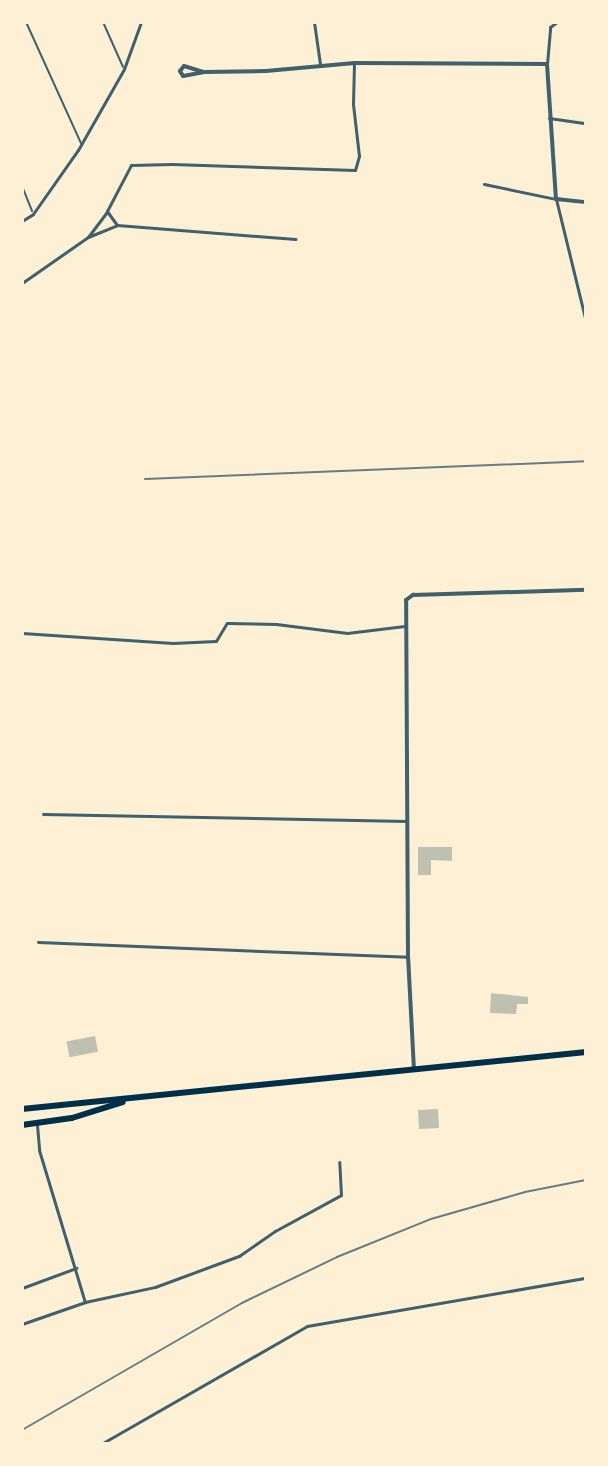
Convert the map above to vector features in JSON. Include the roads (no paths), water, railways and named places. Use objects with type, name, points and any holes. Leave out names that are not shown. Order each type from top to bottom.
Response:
[{"type":"highway","points":[[22,1109],[586,1052]]},
{"type":"highway","points":[[22,1125],[100,1111],[130,1099]]},
{"type":"street","points":[[22,221],[33,214],[81,145],[124,69],[141,22]]},
{"type":"street","points":[[314,22],[320,64]]},
{"type":"street","points":[[557,22],[550,27],[547,64],[556,199],[586,322]]},
{"type":"street","points":[[88,237],[107,211],[131,165],[355,170],[359,156],[353,104],[355,63]]},
{"type":"street","points":[[204,72],[193,66],[184,66],[180,71],[183,76],[320,64],[547,64]]},
{"type":"street","points":[[549,118],[586,123]]},
{"type":"street","points":[[484,184],[586,202]]},
{"type":"street","points":[[107,211],[117,225]]},
{"type":"street","points":[[22,283],[88,237],[117,225],[295,239]]},
{"type":"street","points":[[414,1070],[408,957],[406,600],[413,595],[586,590]]},
{"type":"street","points":[[22,633],[173,643],[216,641],[227,623],[276,624],[347,633],[405,626]]},
{"type":"street","points":[[43,814],[407,821]]},
{"type":"street","points":[[38,942],[408,957]]},
{"type":"street","points":[[37,1123],[39,1150],[85,1302]]},
{"type":"street","points":[[22,1324],[85,1302],[155,1287],[239,1256],[275,1231],[341,1195],[339,1162]]},
{"type":"street","points":[[22,1288],[76,1268]]},
{"type":"street","points":[[101,1444],[307,1326],[586,1278]]},
{"type":"lane","points":[[26,22],[81,145]]},
{"type":"lane","points":[[103,22],[124,69]]},
{"type":"lane","points":[[22,186],[33,214]]},
{"type":"railway","points":[[145,479],[586,461]]},
{"type":"railway","points":[[22,1430],[242,1303],[337,1257],[431,1219],[525,1192],[586,1180]]}]
